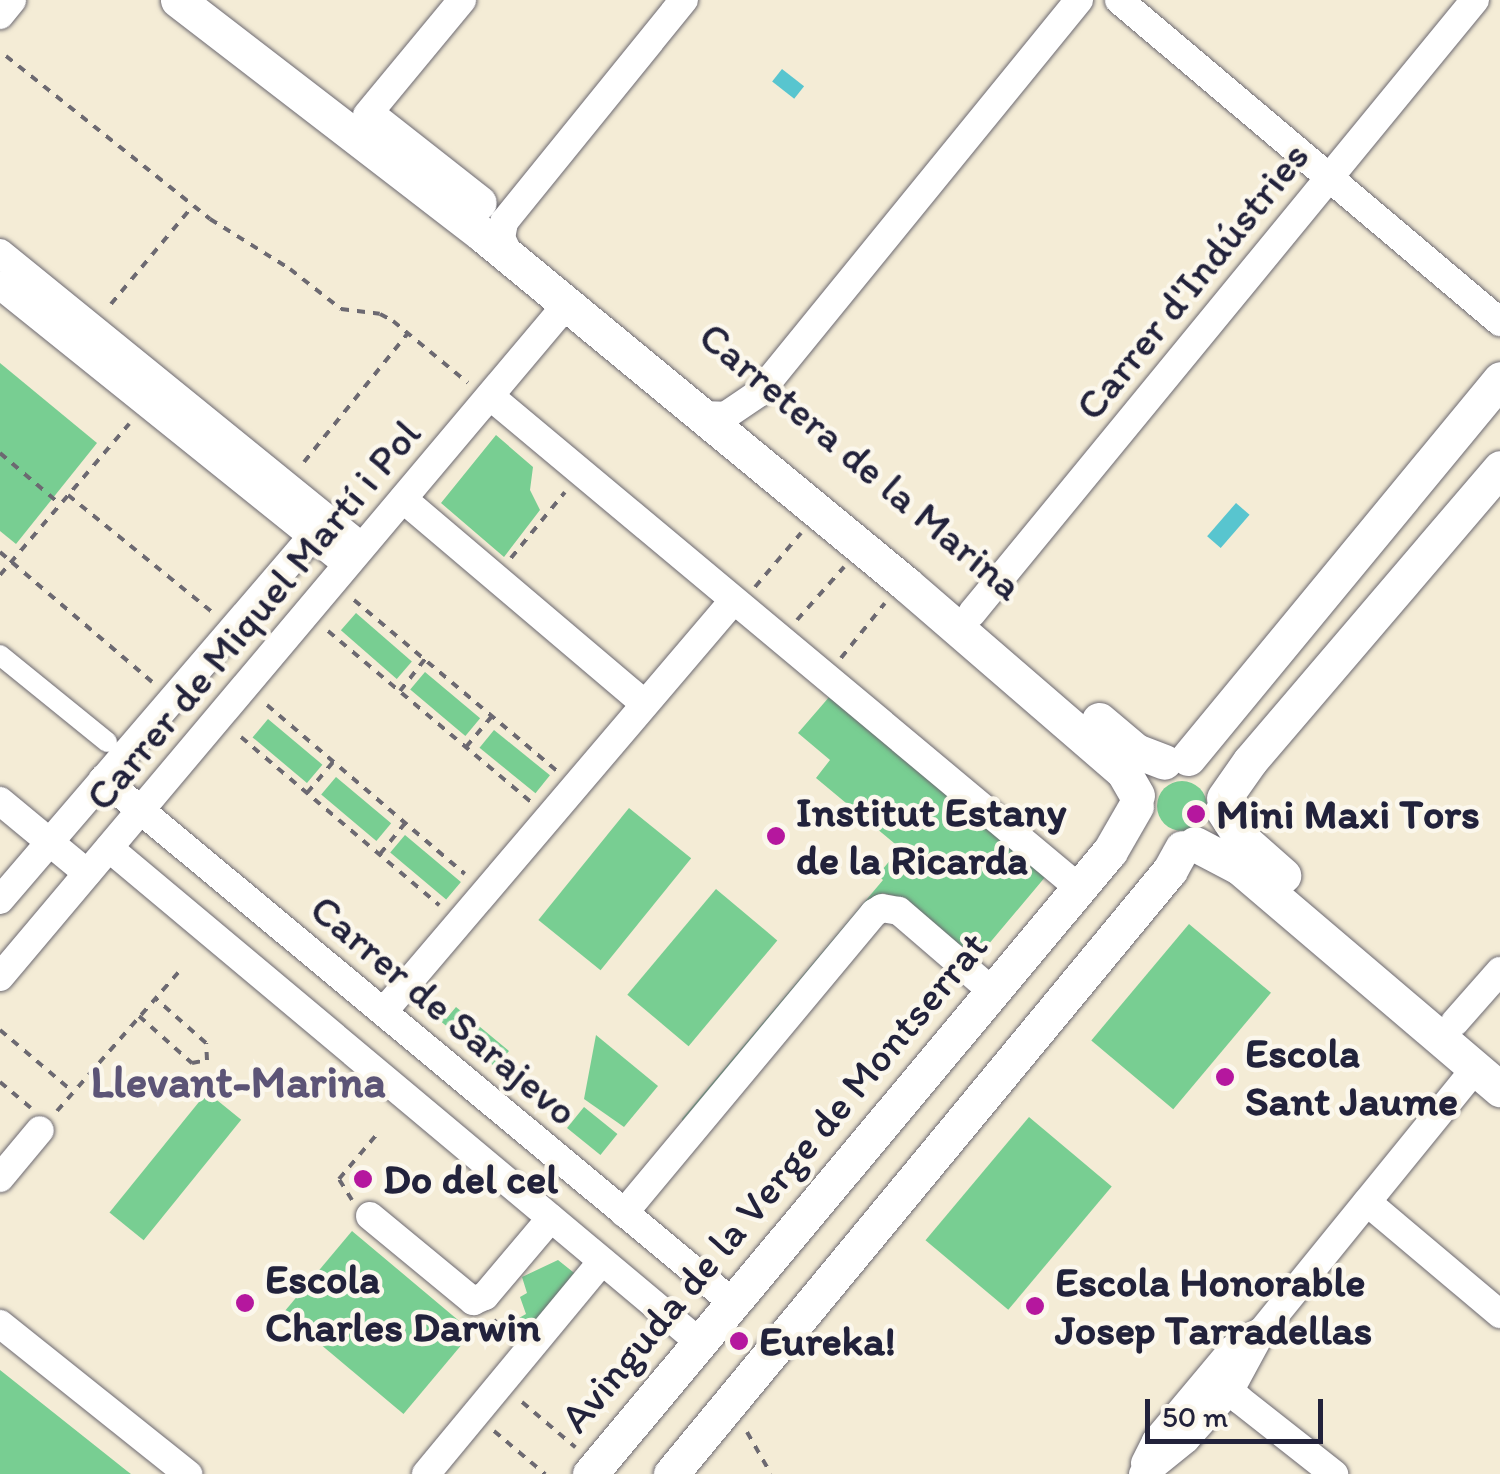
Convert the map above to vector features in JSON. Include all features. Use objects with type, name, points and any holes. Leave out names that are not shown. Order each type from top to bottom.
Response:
[{"type":"street","points":[[0,15],[12,0]]},
{"type":"street","points":[[367,115],[462,0]]},
{"type":"street","points":[[511,258],[501,238],[504,222],[684,0]]},
{"type":"street","points":[[718,414],[758,393],[1079,0]]},
{"type":"street","points":[[1119,0],[1500,322]]},
{"type":"street","name":"Carrer d'Indústries","points":[[972,613],[1475,0]]},
{"type":"street","name":"Carretera de la Marina","points":[[193,2],[367,115],[504,222],[1116,765],[1136,801]]},
{"type":"street","name":"Carretera de la Marina","points":[[193,2],[568,304],[718,414],[972,613],[1136,751],[1176,760]]},
{"type":"street","points":[[0,253],[354,556]]},
{"type":"street","points":[[0,285],[320,527]]},
{"type":"street","name":"Carrer de Miquel Martí i Pol","points":[[0,977],[403,499],[479,390],[568,304]]},
{"type":"street","points":[[1492,1073],[1238,867],[1151,836],[1136,801],[1147,775],[1176,760],[1500,379]]},
{"type":"street","points":[[479,390],[732,596],[1078,888]]},
{"type":"street","points":[[671,1474],[1188,846],[1214,831],[1223,804],[1250,761],[1500,468]]},
{"type":"street","points":[[403,499],[646,704]]},
{"type":"street","name":"Carrer de Miquel Martí i Pol","points":[[0,900],[320,527]]},
{"type":"street","points":[[384,1011],[646,704],[732,596]]},
{"type":"street","points":[[0,655],[107,742]]},
{"type":"street","points":[[1176,760],[1215,777],[1223,804],[1253,850],[1455,1022],[1492,1073]]},
{"type":"street","name":"Carrer de Sarajevo","points":[[103,779],[733,1303]]},
{"type":"street","points":[[0,801],[86,873]]},
{"type":"street","name":"Avinguda de la Verge de Montserrat","points":[[584,1462],[733,1303],[1123,833],[1136,801]]},
{"type":"street","points":[[108,848],[700,1342]]},
{"type":"street","points":[[624,1213],[882,908],[899,911],[992,990]]},
{"type":"street","points":[[1455,1022],[1500,970]]},
{"type":"street","points":[[1142,1474],[1197,1428],[1230,1390],[1262,1332],[1367,1202],[1492,1073]]},
{"type":"street","points":[[0,1178],[44,1126]]},
{"type":"street","points":[[1367,1202],[1500,1314]]},
{"type":"street","points":[[370,1216],[468,1299],[479,1301],[551,1218]]},
{"type":"street","points":[[426,1474],[602,1261]]},
{"type":"street","points":[[0,1324],[188,1474]]},
{"type":"street","points":[[1142,1474],[1156,1442],[1228,1354],[1262,1332]]},
{"type":"street","points":[[1228,1354],[1230,1390],[1334,1474]]},
{"type":"path","points":[[6,56],[193,206],[290,268],[342,308],[380,314],[479,390]]},
{"type":"path","points":[[112,304],[193,206]]},
{"type":"path","points":[[304,462],[408,334]]},
{"type":"path","points":[[0,574],[128,424]]},
{"type":"path","points":[[0,453],[60,504]]},
{"type":"path","points":[[505,564],[570,486]]},
{"type":"path","points":[[68,495],[214,614]]},
{"type":"path","points":[[732,596],[806,527]]},
{"type":"path","points":[[0,552],[155,684]]},
{"type":"path","points":[[797,621],[848,563]]},
{"type":"path","points":[[832,669],[889,598]]},
{"type":"path","points":[[354,600],[566,778]]},
{"type":"path","points":[[328,631],[539,810]]},
{"type":"path","points":[[399,691],[425,659]]},
{"type":"path","points":[[267,705],[476,883]]},
{"type":"path","points":[[466,747],[492,716]]},
{"type":"path","points":[[240,736],[449,913]]},
{"type":"path","points":[[307,793],[334,762]]},
{"type":"path","points":[[380,854],[406,823]]},
{"type":"path","points":[[0,1082],[44,1126],[182,968]]},
{"type":"path","points":[[139,1016],[192,1063],[207,1060],[206,1043],[156,998]]},
{"type":"path","points":[[0,1030],[74,1092]]},
{"type":"path","points":[[370,1216],[343,1192],[339,1180],[377,1134]]},
{"type":"path","points":[[479,1301],[528,1351]]},
{"type":"path","points":[[500,1384],[584,1462]]},
{"type":"path","points":[[475,1415],[545,1474]]},
{"type":"path","points":[[740,1424],[772,1474]]},
{"type":"green space","points":[[0,363],[97,443],[16,544],[0,531]]},
{"type":"green space","points":[[496,435],[533,467],[530,490],[540,510],[504,557],[441,503]]},
{"type":"green space","points":[[356,613],[412,662],[397,679],[341,630]]},
{"type":"green space","points":[[425,672],[480,718],[465,736],[410,690]]},
{"type":"green space","points":[[830,696],[1046,876],[977,958],[973,955],[968,960],[895,896],[882,893],[683,1124],[682,1119],[883,880],[878,875],[900,848],[816,778],[830,760],[798,733]]},
{"type":"green space","points":[[268,719],[322,765],[307,783],[253,737]]},
{"type":"green space","points":[[494,730],[550,775],[535,793],[480,748]]},
{"type":"green space","points":[[336,777],[391,823],[376,841],[321,795]]},
{"type":"green space","points":[[1182,781],[1200,788],[1207,806],[1200,824],[1182,831],[1164,824],[1157,806],[1164,788]]},
{"type":"green space","points":[[629,808],[691,858],[601,970],[538,920]]},
{"type":"green space","points":[[405,835],[461,882],[446,900],[390,853]]},
{"type":"green space","points":[[716,889],[777,940],[689,1046],[627,995]]},
{"type":"green space","points":[[1189,924],[1271,993],[1173,1109],[1091,1040]]},
{"type":"green space","points":[[428,1004],[446,1019],[456,1007],[509,1051],[495,1067],[425,1008]]},
{"type":"green space","points":[[596,1035],[658,1086],[624,1127],[584,1099]]},
{"type":"green space","points":[[207,1092],[241,1120],[144,1240],[109,1212]]},
{"type":"green space","points":[[584,1107],[617,1134],[600,1155],[567,1128]]},
{"type":"green space","points":[[1029,1117],[1112,1186],[1008,1310],[926,1240]]},
{"type":"green space","points":[[352,1231],[472,1332],[403,1414],[283,1313]]},
{"type":"green space","points":[[558,1260],[578,1276],[527,1336],[519,1318],[526,1314],[520,1297],[527,1293],[522,1277]]},
{"type":"green space","points":[[0,1370],[127,1471],[131,1474],[0,1474]]},
{"type":"water","points":[[782,69],[804,86],[794,99],[772,82]]},
{"type":"water","points":[[1236,503],[1250,515],[1221,548],[1207,536]]},
{"type":"place","name":"Mini Maxi Tors","points":[[1196,814]]},
{"type":"place","name":"Institut Estany de la Ricarda","points":[[776,836]]},
{"type":"place","name":"Escola Sant Jaume","points":[[1225,1077]]},
{"type":"place","name":"Do del cel","points":[[363,1179]]},
{"type":"place","name":"Escola Charles Darwin","points":[[245,1303]]},
{"type":"place","name":"Escola Honorable Josep Tarradellas","points":[[1035,1306]]},
{"type":"place","name":"Eureka!","points":[[739,1341]]},
{"type":"district","name":"Llevant-Marina","points":[[238,1082]]}]
